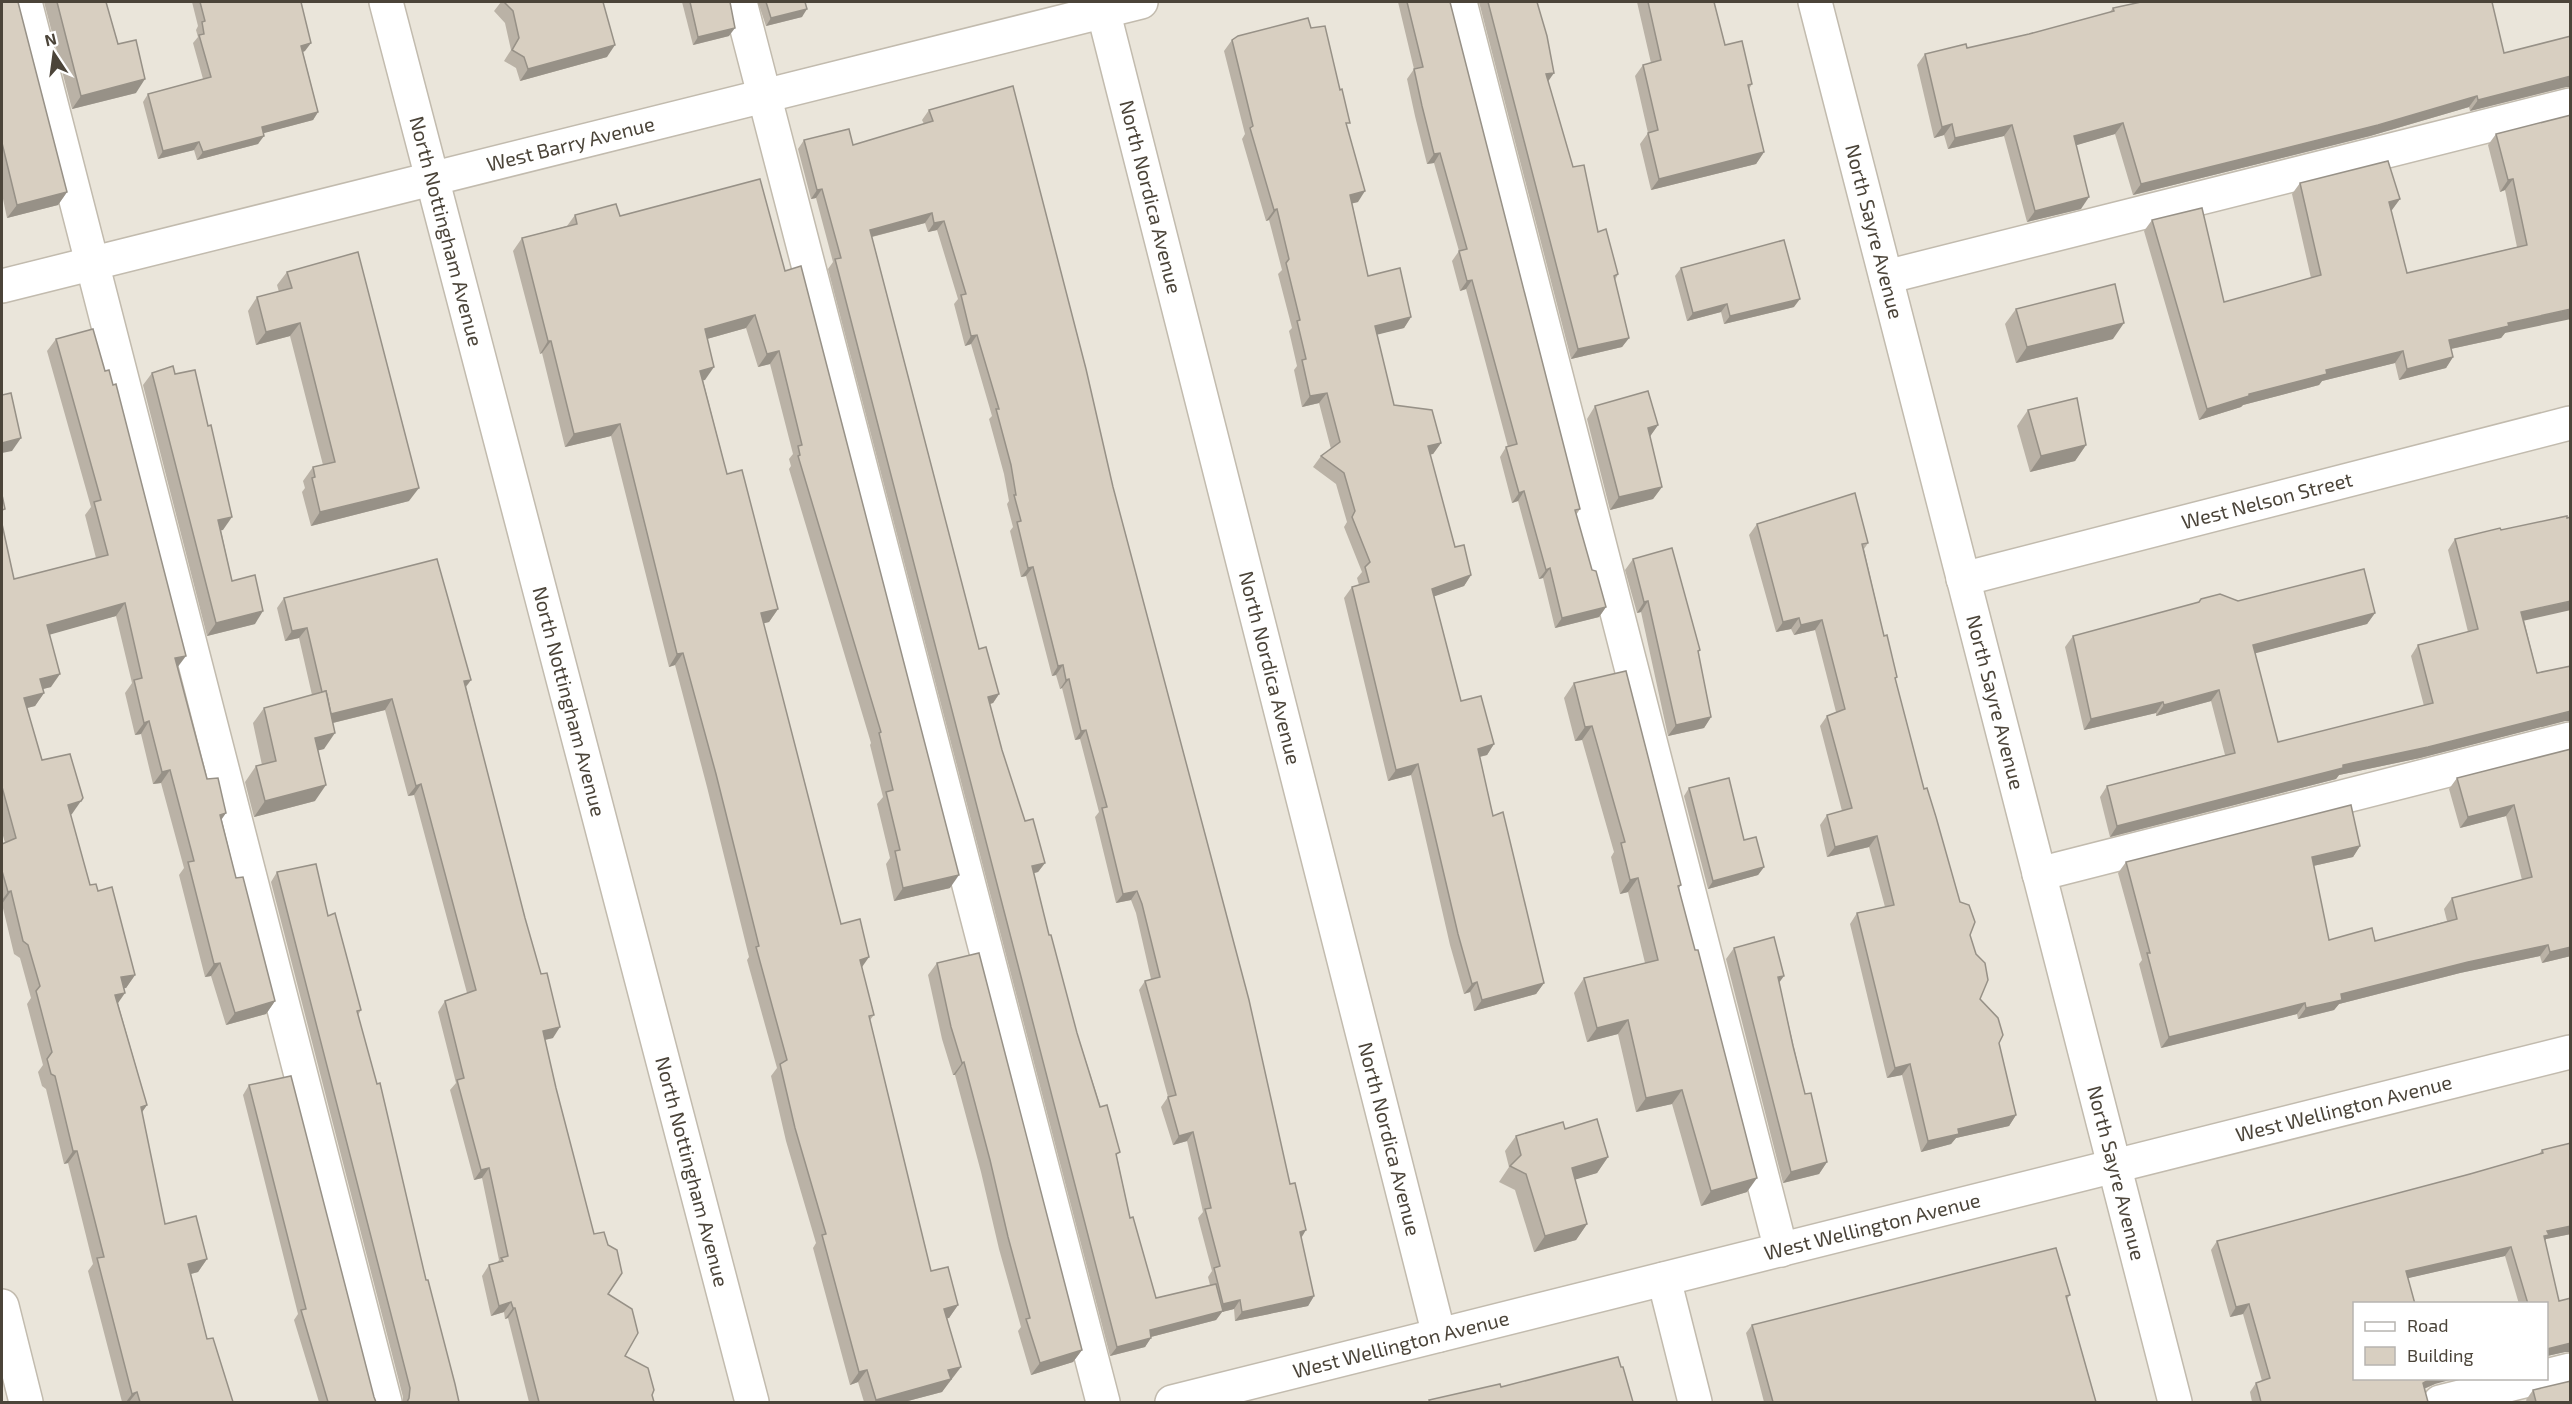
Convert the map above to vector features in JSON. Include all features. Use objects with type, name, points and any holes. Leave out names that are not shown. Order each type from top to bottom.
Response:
[{"type":"street","points":[[25,2],[385,1402]]},
{"type":"street","name":"North Nottingham Avenue","points":[[386,2],[752,1402]]},
{"type":"street","points":[[740,2],[1103,1402]]},
{"type":"street","name":"West Barry Avenue","points":[[2,286],[764,96],[1102,6],[1141,2]]},
{"type":"street","points":[[1460,2],[1781,1250]]},
{"type":"street","name":"North Sayre Avenue","points":[[1815,2],[2175,1402]]},
{"type":"street","name":"North Nordica Avenue","points":[[1102,6],[1439,1335]]},
{"type":"street","points":[[1886,277],[2571,105]]},
{"type":"street","name":"West Nelson Street","points":[[1963,579],[2571,423]]},
{"type":"street","points":[[2039,874],[2571,739]]},
{"type":"street","name":"West Wellington Avenue","points":[[1172,1402],[1211,1398],[1439,1335],[2571,1052]]},
{"type":"street","points":[[1664,1279],[1695,1402]]},
{"type":"street","points":[[2,1306],[26,1402]]},
{"type":"street","points":[[2548,1376],[2571,1370]]},
{"type":"street","points":[[2440,1402],[2528,1380]]},
{"type":"shaded area","points":[[2,2],[2570,2],[2570,1402],[2,1402]]},
{"type":"building","points":[[2,2],[18,2],[67,192],[17,205],[2,143]]},
{"type":"building","points":[[57,2],[106,2],[118,44],[136,40],[145,79],[81,96]]},
{"type":"building","points":[[200,2],[301,2],[311,43],[301,46],[318,112],[262,127],[264,136],[203,152],[199,142],[163,151],[148,94],[211,77],[199,35],[204,34],[202,22],[205,21]]},
{"type":"building","points":[[504,2],[603,2],[615,45],[528,69],[524,57],[512,50],[519,38],[513,11]]},
{"type":"building","points":[[690,2],[730,2],[735,28],[698,37]]},
{"type":"building","points":[[766,2],[805,2],[807,9],[771,18]]},
{"type":"building","points":[[1407,2],[1450,2],[1580,509],[1575,510],[1592,570],[1596,571],[1606,607],[1562,618],[1550,568],[1546,570],[1524,491],[1519,493],[1506,447],[1517,444],[1472,280],[1467,281],[1459,251],[1467,249],[1440,153],[1434,154],[1422,106],[1414,69],[1423,67]]},
{"type":"building","points":[[1488,2],[1537,2],[1547,36],[1554,73],[1546,74],[1573,167],[1584,165],[1598,232],[1606,229],[1618,274],[1614,276],[1629,338],[1578,349]]},
{"type":"building","points":[[1648,2],[1714,2],[1725,45],[1742,41],[1752,84],[1748,85],[1764,152],[1659,179],[1648,133],[1658,130],[1643,65],[1661,60]]},
{"type":"building","points":[[2141,2],[2492,2],[2504,53],[2571,36],[2571,76],[2478,100],[2477,96],[2378,125],[2141,184],[2123,123],[2074,136],[2089,197],[2035,211],[2012,125],[1955,138],[1952,124],[1942,127],[1925,54],[1966,44],[1967,48],[2029,34],[2114,11],[2113,8]]},
{"type":"building","points":[[1308,18],[1311,28],[1325,26],[1350,123],[1346,123],[1365,191],[1350,195],[1368,276],[1400,268],[1411,317],[1375,326],[1394,405],[1432,410],[1441,443],[1428,446],[1455,547],[1464,545],[1471,575],[1432,589],[1461,701],[1481,696],[1494,744],[1478,749],[1493,816],[1503,812],[1544,983],[1482,1000],[1477,982],[1472,984],[1458,934],[1418,764],[1396,770],[1352,587],[1369,582],[1365,567],[1370,562],[1352,517],[1355,511],[1344,473],[1321,456],[1340,442],[1327,393],[1310,396],[1302,360],[1306,359],[1297,321],[1300,320],[1286,263],[1289,259],[1277,209],[1274,210],[1250,128],[1253,126],[1232,40],[1238,36]]},
{"type":"building","points":[[1013,86],[1086,369],[1113,487],[1249,1000],[1290,1184],[1295,1183],[1306,1230],[1300,1232],[1314,1296],[1242,1312],[1240,1300],[1223,1304],[1214,1268],[1220,1266],[1205,1209],[1211,1208],[1193,1132],[1179,1136],[1168,1097],[1176,1095],[1145,981],[1160,977],[1142,904],[1137,891],[1123,894],[1102,808],[1107,807],[1086,730],[1081,731],[1069,679],[1066,680],[1063,665],[1058,666],[1033,567],[1028,568],[1017,522],[1021,521],[1014,495],[1016,495],[1011,465],[996,409],[999,409],[977,335],[971,336],[961,295],[966,294],[944,221],[934,223],[932,213],[870,230],[979,649],[986,647],[999,694],[988,697],[1002,750],[1025,821],[1033,819],[1045,863],[1032,866],[1049,935],[1051,935],[1077,1033],[1100,1107],[1107,1105],[1120,1152],[1116,1154],[1130,1218],[1133,1217],[1156,1298],[1216,1284],[1223,1311],[1150,1330],[1151,1338],[1117,1347],[835,259],[841,258],[822,189],[817,190],[804,140],[849,129],[853,145],[933,121],[929,110]]},
{"type":"building","points":[[2571,115],[2571,309],[2508,323],[2509,326],[2449,340],[2453,357],[2407,369],[2403,351],[2326,370],[2327,374],[2249,394],[2249,396],[2207,409],[2152,220],[2202,208],[2224,302],[2321,275],[2300,183],[2388,161],[2400,199],[2389,202],[2407,273],[2527,245],[2513,179],[2508,180],[2496,134]]},
{"type":"building","points":[[760,179],[785,271],[801,266],[959,875],[903,888],[895,851],[900,850],[886,792],[893,790],[879,733],[881,732],[798,456],[800,455],[798,446],[802,445],[779,351],[767,354],[755,315],[705,329],[714,367],[700,371],[727,474],[742,470],[778,609],[761,613],[841,924],[860,919],[869,957],[860,960],[874,1015],[869,1016],[931,1271],[948,1267],[958,1305],[944,1309],[961,1367],[948,1370],[951,1379],[876,1400],[867,1370],[859,1372],[822,1235],[826,1234],[795,1128],[780,1064],[787,1060],[756,947],[759,946],[683,653],[677,654],[620,424],[574,434],[522,238],[577,224],[575,215],[616,204],[620,216]]},
{"type":"building","points":[[1784,240],[1800,299],[1730,316],[1727,304],[1693,313],[1681,268]]},
{"type":"building","points":[[358,252],[419,488],[320,512],[312,478],[315,477],[313,467],[335,462],[300,323],[266,332],[257,297],[292,288],[287,272]]},
{"type":"building","points":[[2115,284],[2124,323],[2027,347],[2016,309]]},
{"type":"building","points":[[93,329],[105,371],[109,370],[113,385],[116,384],[186,656],[175,658],[207,779],[218,778],[226,813],[220,815],[236,878],[243,877],[275,1001],[235,1013],[220,963],[214,964],[188,862],[194,861],[170,770],[162,772],[149,721],[144,723],[134,680],[142,678],[125,603],[47,625],[60,674],[40,679],[44,693],[24,698],[42,760],[70,754],[83,798],[81,801],[68,805],[90,885],[96,884],[98,891],[112,887],[135,975],[121,977],[125,993],[115,995],[147,1105],[141,1107],[165,1224],[196,1216],[207,1259],[188,1264],[207,1339],[213,1338],[233,1402],[140,1402],[137,1392],[132,1394],[97,1258],[104,1257],[77,1151],[73,1151],[55,1076],[51,1074],[47,1059],[52,1052],[36,991],[40,986],[28,945],[23,941],[11,891],[8,892],[2,871],[2,844],[16,838],[2,787],[2,524],[14,579],[108,555],[94,502],[101,500],[56,339]]},
{"type":"building","points":[[173,366],[175,374],[195,370],[208,426],[211,425],[232,517],[218,520],[232,581],[255,575],[263,611],[216,623],[152,373]]},
{"type":"building","points":[[1648,391],[1658,425],[1648,428],[1662,487],[1619,497],[1595,406]]},
{"type":"building","points":[[11,393],[21,438],[2,443],[2,395]]},
{"type":"building","points":[[2077,398],[2086,445],[2041,456],[2028,410]]},
{"type":"building","points":[[1855,493],[1868,543],[1862,544],[1884,636],[1887,635],[1897,677],[1895,678],[1924,789],[1927,788],[1960,902],[1969,905],[1975,922],[1970,935],[1976,954],[1985,963],[1988,980],[1980,999],[1998,1018],[2003,1035],[1999,1043],[2016,1115],[1958,1129],[1959,1134],[1928,1141],[1910,1064],[1895,1068],[1857,913],[1894,905],[1877,836],[1835,847],[1827,815],[1852,808],[1827,716],[1845,709],[1822,620],[1801,625],[1799,618],[1783,622],[1757,524]]},
{"type":"building","points":[[2567,516],[2567,518],[2571,517],[2571,601],[2521,612],[2537,673],[2571,666],[2571,711],[2428,747],[2343,765],[2343,768],[2117,826],[2107,786],[2235,753],[2219,690],[2164,705],[2163,702],[2091,719],[2073,636],[2199,602],[2201,599],[2220,594],[2238,601],[2364,569],[2375,613],[2253,645],[2278,742],[2433,703],[2418,645],[2478,629],[2455,539]]},
{"type":"building","points":[[1672,548],[1700,650],[1698,651],[1711,717],[1676,725],[1648,601],[1644,602],[1633,559]]},
{"type":"building","points":[[437,559],[471,680],[464,681],[525,918],[541,974],[547,973],[560,1027],[543,1031],[594,1234],[604,1232],[608,1245],[617,1250],[622,1273],[608,1294],[632,1309],[638,1333],[625,1356],[648,1368],[654,1390],[652,1395],[654,1402],[539,1402],[515,1308],[511,1302],[499,1306],[489,1265],[503,1261],[501,1258],[508,1256],[489,1168],[481,1170],[457,1080],[464,1078],[445,1001],[476,990],[421,784],[416,786],[392,699],[331,714],[326,691],[322,692],[307,628],[292,631],[284,598]]},
{"type":"building","points":[[1626,671],[1681,885],[1678,886],[1695,950],[1698,950],[1757,1178],[1711,1191],[1682,1090],[1646,1098],[1628,1020],[1597,1028],[1584,978],[1658,960],[1638,878],[1630,880],[1621,843],[1625,842],[1592,726],[1585,727],[1574,683]]},
{"type":"building","points":[[326,691],[335,733],[315,738],[326,785],[265,801],[256,766],[276,761],[264,708]]},
{"type":"building","points":[[2571,749],[2571,947],[2550,952],[2548,945],[2468,962],[2341,994],[2342,1000],[2306,1008],[2305,1003],[2169,1037],[2126,862],[2351,805],[2360,846],[2312,857],[2329,940],[2372,928],[2375,941],[2457,919],[2452,898],[2532,877],[2514,805],[2468,817],[2457,778]]},
{"type":"building","points":[[1729,778],[1744,840],[1756,837],[1764,867],[1713,881],[1689,788]]},
{"type":"building","points":[[316,864],[328,916],[335,913],[361,1010],[357,1011],[377,1084],[380,1083],[426,1280],[428,1280],[459,1402],[407,1402],[410,1388],[277,872]]},
{"type":"building","points":[[1774,937],[1784,976],[1778,977],[1793,1046],[1805,1094],[1811,1093],[1827,1162],[1791,1172],[1734,948]]},
{"type":"building","points":[[979,953],[1082,1350],[1040,1363],[1026,1319],[1030,1318],[964,1062],[962,1063],[951,1027],[937,963]]},
{"type":"building","points":[[291,1076],[376,1402],[328,1402],[301,1310],[306,1309],[249,1085]]},
{"type":"building","points":[[1597,1119],[1608,1157],[1572,1168],[1587,1224],[1545,1236],[1526,1174],[1510,1166],[1521,1155],[1516,1136],[1563,1122],[1565,1129]]},
{"type":"building","points":[[2571,1143],[2571,1226],[2547,1231],[2549,1235],[2544,1236],[2559,1301],[2571,1298],[2571,1343],[2548,1349],[2548,1302],[2527,1302],[2511,1247],[2406,1271],[2414,1302],[2353,1302],[2353,1380],[2428,1380],[2423,1383],[2428,1402],[2261,1402],[2256,1383],[2270,1378],[2249,1304],[2236,1307],[2217,1241],[2470,1174],[2543,1153],[2542,1150]]},
{"type":"building","points":[[2056,1248],[2070,1295],[2066,1296],[2096,1402],[1773,1402],[1752,1325]]},
{"type":"building","points":[[1618,1357],[1633,1402],[1430,1402],[1429,1400],[1500,1384],[1501,1387]]},
{"type":"building","points":[[2571,1381],[2571,1402],[2536,1402],[2533,1390]]}]
